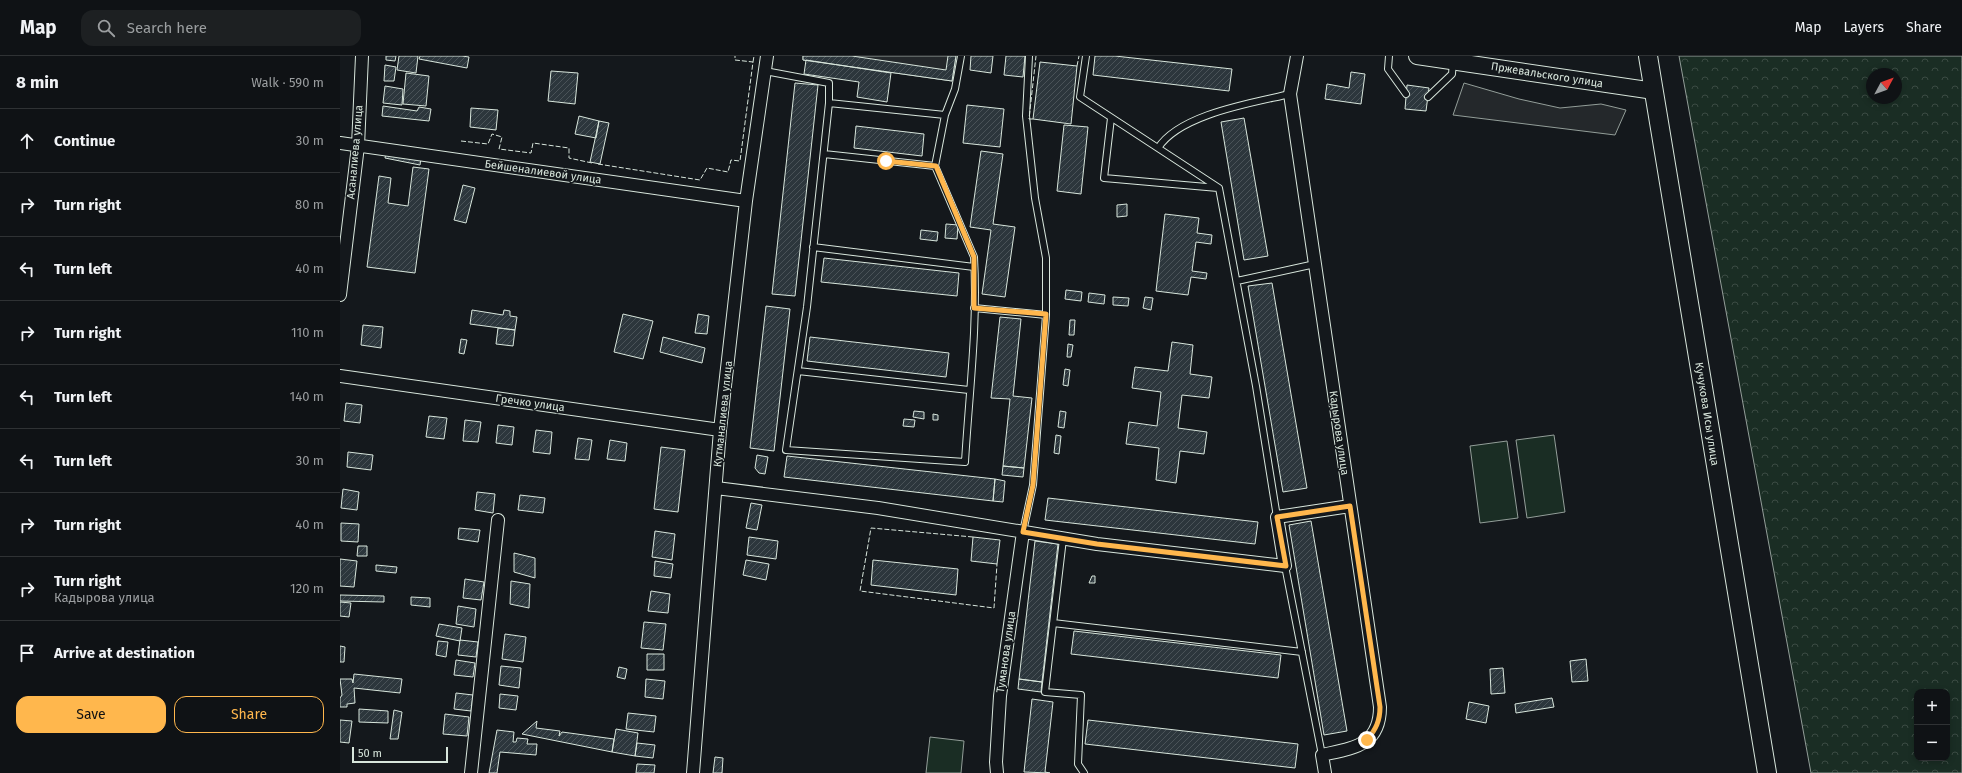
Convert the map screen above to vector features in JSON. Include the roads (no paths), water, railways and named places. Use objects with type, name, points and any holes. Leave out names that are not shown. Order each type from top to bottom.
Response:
[{"type":"main road","name":"Пржевальского улица","points":[[1417,56],[1654,92]]},
{"type":"main road","name":"Кучукова Исы улица","points":[[1648,56],[1767,773]]},
{"type":"street","name":"Асаналиева улица","points":[[340,296],[358,146],[362,56]]},
{"type":"street","name":"Кутманалиева улица","points":[[693,773],[720,430],[746,201],[767,56]]},
{"type":"street","name":"Кадырова улица","points":[[1297,56],[1290,94],[1380,707],[1380,717],[1375,730],[1358,747],[1322,755]]},
{"type":"street","name":"Бейшеналиевой улица","points":[[340,143],[746,201]]},
{"type":"street","name":"Гречко улица","points":[[340,376],[720,430]]},
{"type":"street","points":[[716,488],[878,508],[1097,544],[1286,566],[1277,517],[1350,506]]},
{"type":"street","points":[[471,773],[498,520]]},
{"type":"street","name":"Туманова улица","points":[[997,773],[996,762],[1000,696],[1023,532]]},
{"type":"street","points":[[1322,755],[1325,773]]},
{"type":"lane","points":[[765,71],[829,83],[829,103],[824,154],[798,371],[786,450],[965,462],[974,308],[974,257],[936,166],[945,115],[954,89],[961,56]]},
{"type":"lane","points":[[1023,532],[1033,485],[1046,314],[1046,258],[1035,198],[1026,116],[1029,56]]},
{"type":"lane","points":[[1086,56],[1080,97],[1219,188],[1256,386],[1277,517]]},
{"type":"lane","points":[[1389,56],[1388,69],[1406,94]]},
{"type":"lane","points":[[1428,98],[1452,74],[1453,61]]},
{"type":"lane","points":[[1158,148],[1164,138],[1210,113],[1290,94]]},
{"type":"lane","points":[[829,103],[945,115]]},
{"type":"lane","points":[[1111,118],[1104,178],[1219,188]]},
{"type":"lane","points":[[824,154],[936,166]]},
{"type":"lane","points":[[813,247],[974,267]]},
{"type":"lane","points":[[1237,281],[1315,264]]},
{"type":"lane","points":[[974,308],[1046,314]]},
{"type":"lane","points":[[798,371],[969,390]]},
{"type":"lane","points":[[1063,539],[1045,692],[1081,695],[1078,764],[1084,773]]},
{"type":"lane","points":[[1286,566],[1322,755]]},
{"type":"lane","points":[[1053,623],[1302,652]]}]
